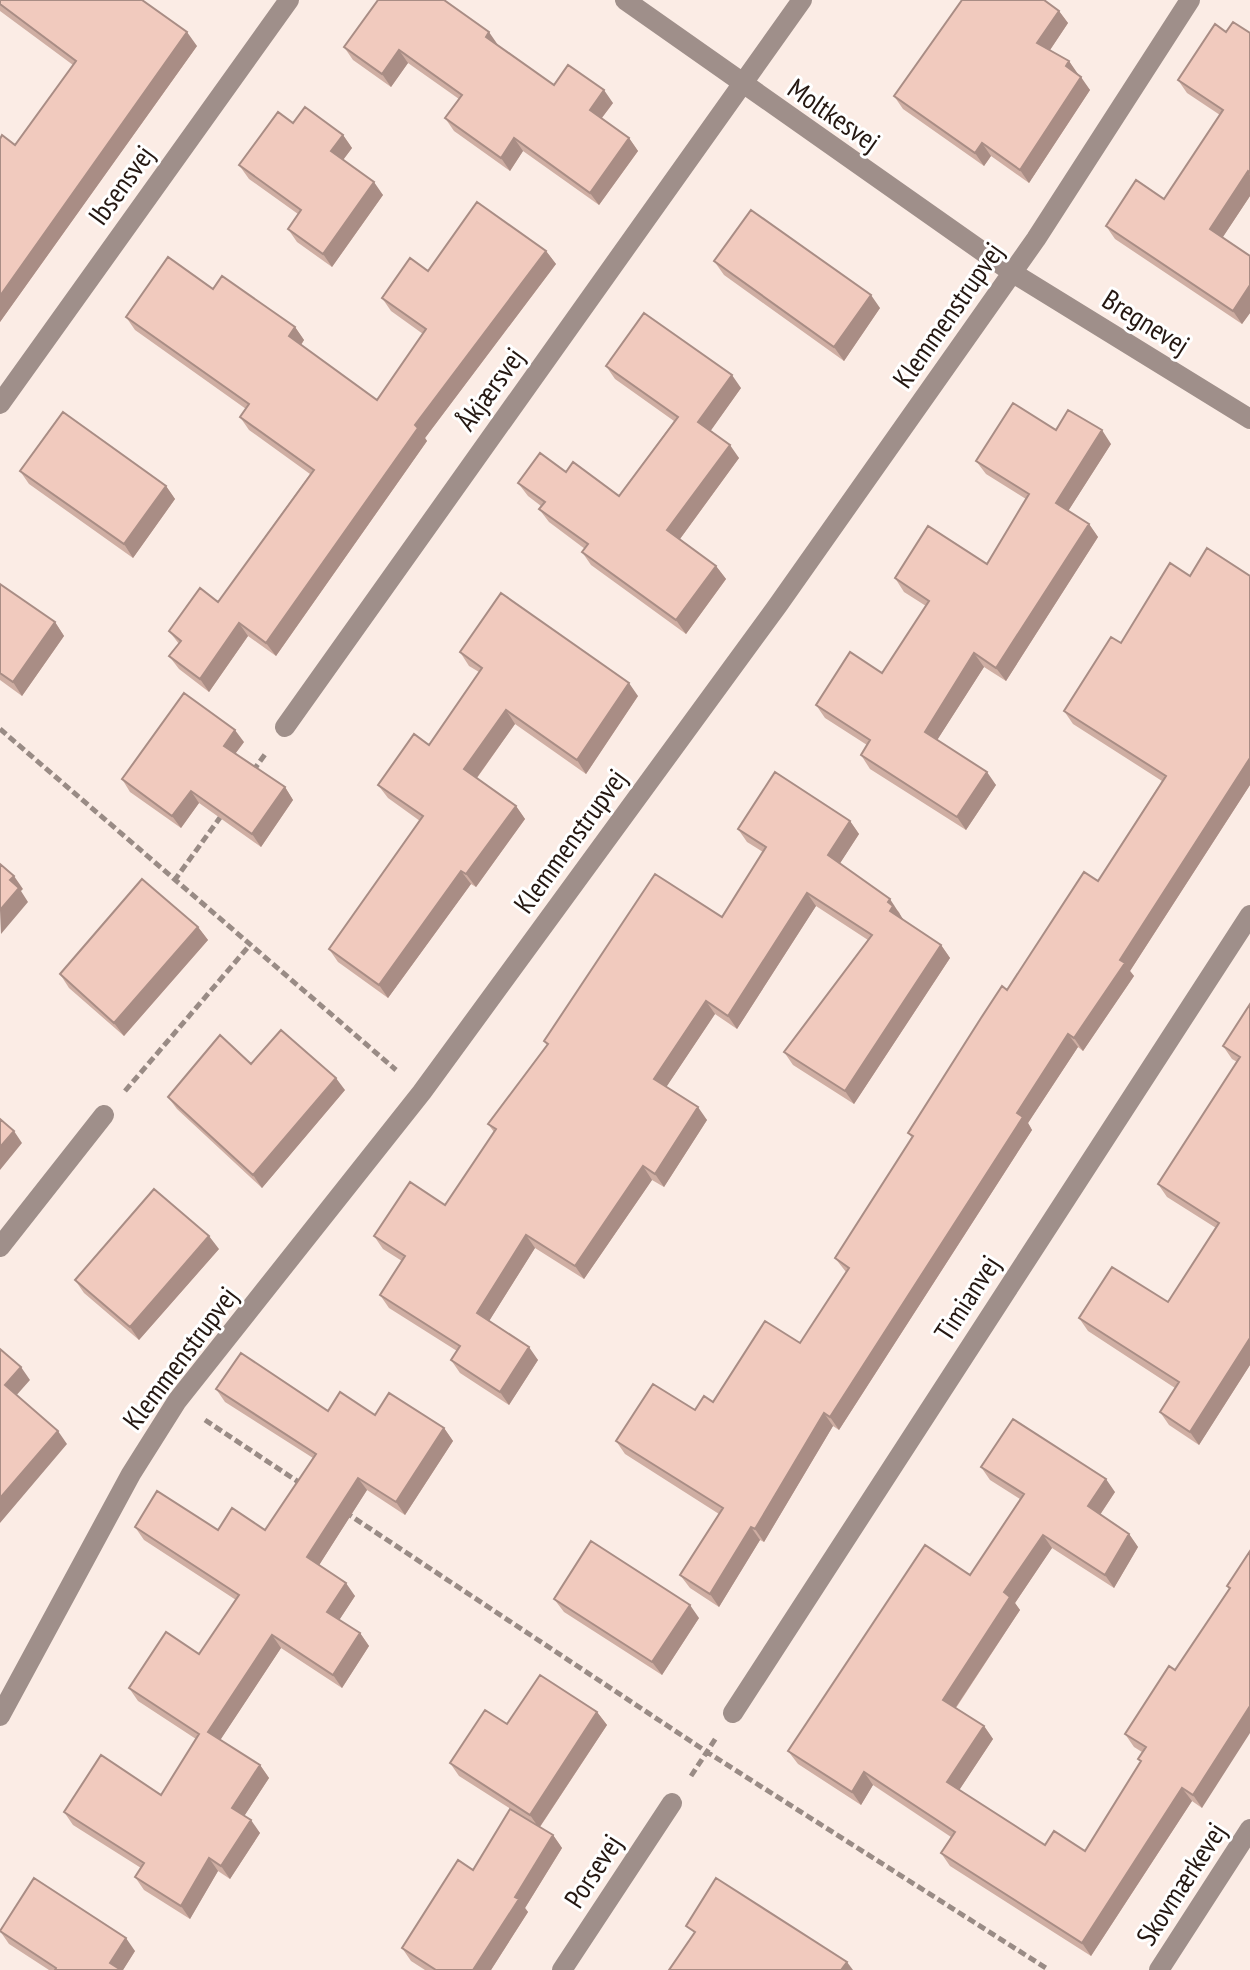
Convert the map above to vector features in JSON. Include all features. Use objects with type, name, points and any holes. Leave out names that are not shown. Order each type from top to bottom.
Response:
[{"type":"street","name":"Ibsensvej","points":[[0,404],[289,0]]},
{"type":"street","name":"Moltkesvej","points":[[625,0],[739,84],[1013,273]]},
{"type":"street","name":"Åkjærsvej","points":[[285,727],[739,84],[802,0]]},
{"type":"street","name":"Klemmenstrupvej","points":[[0,1716],[131,1474],[177,1401],[422,1092],[778,605],[1013,273],[1190,0]]},
{"type":"street","name":"Bregnevej","points":[[1013,273],[1250,419]]},
{"type":"street","name":"Timianvej","points":[[733,1713],[1250,915]]},
{"type":"street","points":[[0,1247],[104,1115]]},
{"type":"street","name":"Porsevej","points":[[562,1970],[672,1803]]},
{"type":"street","name":"Skovmærkevej","points":[[1159,1970],[1250,1829]]},
{"type":"path","points":[[248,778],[285,727]]},
{"type":"path","points":[[0,729],[422,1092]]},
{"type":"path","points":[[174,881],[230,804]]},
{"type":"path","points":[[104,1115],[249,946]]},
{"type":"path","points":[[177,1401],[310,1489]]},
{"type":"path","points":[[336,1507],[707,1752],[1049,1970]]},
{"type":"path","points":[[672,1803],[733,1713]]},
{"type":"building","points":[[0,0],[142,0],[187,32],[0,296],[0,139],[2,135],[15,145],[76,61],[0,4]]},
{"type":"building","points":[[378,0],[444,0],[489,32],[486,37],[554,85],[568,65],[604,90],[590,110],[629,138],[590,193],[514,138],[501,158],[445,118],[462,95],[399,50],[382,74],[344,47]]},
{"type":"building","points":[[962,0],[1044,0],[1059,11],[1037,43],[1069,61],[1066,66],[1081,77],[1020,170],[982,143],[975,153],[894,96]]},
{"type":"building","points":[[1233,22],[1250,33],[1250,173],[1248,171],[1210,229],[1250,256],[1250,285],[1233,311],[1106,226],[1136,180],[1164,199],[1223,110],[1178,80],[1215,24],[1226,32]]},
{"type":"building","points":[[305,107],[343,135],[331,151],[374,182],[323,254],[288,229],[301,210],[239,165],[278,112],[293,123]]},
{"type":"building","points":[[477,202],[546,251],[415,425],[418,428],[266,643],[239,623],[200,679],[169,656],[181,641],[169,631],[200,588],[218,602],[314,470],[240,417],[249,404],[126,317],[168,257],[213,289],[222,276],[295,327],[289,336],[377,400],[426,329],[382,298],[410,258],[428,271]]},
{"type":"building","points":[[751,210],[871,295],[834,347],[714,261]]},
{"type":"building","points":[[644,313],[732,375],[698,422],[730,445],[667,530],[716,566],[676,620],[582,552],[588,544],[539,509],[545,502],[518,483],[540,453],[566,472],[573,462],[619,496],[678,417],[606,366]]},
{"type":"building","points":[[1013,403],[1056,430],[1068,410],[1102,430],[1056,503],[1089,524],[996,668],[974,653],[925,732],[987,772],[957,817],[861,755],[870,740],[816,705],[850,652],[882,673],[929,601],[895,578],[928,526],[987,564],[1029,494],[976,461]]},
{"type":"building","points":[[63,412],[166,486],[124,544],[20,471]]},
{"type":"building","points":[[1207,548],[1250,576],[1250,758],[1120,960],[1125,963],[1074,1038],[1068,1034],[1017,1113],[1023,1117],[830,1417],[824,1413],[755,1529],[751,1527],[710,1594],[680,1575],[723,1508],[616,1441],[653,1384],[695,1410],[704,1396],[713,1402],[765,1321],[800,1343],[849,1268],[835,1258],[913,1136],[908,1133],[981,1018],[1002,986],[1007,990],[1084,872],[1098,881],[1166,776],[1064,711],[1111,637],[1121,643],[1170,563],[1190,576]]},
{"type":"building","points":[[0,584],[55,622],[13,682],[0,673]]},
{"type":"building","points":[[501,593],[629,683],[577,760],[506,710],[464,769],[516,806],[466,874],[461,871],[379,985],[329,949],[423,816],[378,785],[414,734],[429,745],[482,668],[460,652]]},
{"type":"building","points":[[184,693],[235,730],[224,746],[285,787],[252,834],[191,791],[172,816],[122,779]]},
{"type":"building","points":[[775,772],[850,821],[828,855],[890,899],[888,902],[893,906],[890,911],[941,945],[845,1091],[784,1052],[872,935],[807,893],[728,1016],[706,1001],[654,1079],[698,1107],[655,1174],[643,1166],[575,1266],[526,1235],[477,1313],[529,1347],[500,1392],[451,1360],[460,1346],[380,1295],[405,1256],[374,1236],[410,1182],[445,1205],[496,1129],[488,1124],[548,1044],[544,1041],[655,874],[722,917],[766,847],[738,829]]},
{"type":"building","points":[[0,864],[14,876],[10,880],[19,888],[0,910]]},
{"type":"building","points":[[142,879],[198,927],[114,1023],[60,974]]},
{"type":"building","points":[[1250,1004],[1250,1338],[1190,1432],[1160,1412],[1179,1382],[1079,1318],[1112,1267],[1168,1302],[1219,1223],[1158,1184],[1240,1057],[1223,1046]]},
{"type":"building","points":[[281,1030],[336,1078],[253,1175],[168,1097],[220,1035],[251,1064]]},
{"type":"building","points":[[0,1119],[14,1131],[0,1147]]},
{"type":"building","points":[[154,1189],[209,1236],[130,1327],[75,1280]]},
{"type":"building","points":[[0,1349],[21,1367],[5,1385],[58,1431],[0,1498]]},
{"type":"building","points":[[241,1353],[328,1411],[340,1392],[375,1415],[389,1393],[444,1428],[396,1502],[358,1478],[307,1557],[346,1583],[327,1612],[360,1633],[333,1675],[272,1635],[208,1732],[260,1765],[232,1808],[251,1820],[221,1866],[209,1858],[181,1906],[135,1877],[144,1863],[64,1812],[101,1755],[161,1795],[199,1734],[129,1688],[166,1632],[199,1654],[239,1595],[135,1527],[157,1491],[218,1530],[232,1508],[265,1530],[316,1454],[216,1389]]},
{"type":"building","points":[[1013,1419],[1106,1479],[1088,1506],[1129,1534],[1105,1575],[1043,1535],[1004,1592],[1010,1597],[943,1700],[984,1726],[947,1782],[1045,1845],[1054,1831],[1085,1851],[1141,1761],[1138,1759],[1146,1747],[1125,1734],[1169,1666],[1175,1670],[1230,1588],[1227,1586],[1250,1551],[1250,1706],[1193,1795],[1182,1788],[1082,1943],[941,1853],[955,1832],[864,1772],[852,1792],[788,1751],[925,1545],[970,1575],[1024,1494],[981,1467]]},
{"type":"building","points":[[591,1541],[690,1605],[652,1662],[554,1599]]},
{"type":"building","points":[[540,1675],[597,1712],[530,1815],[450,1763],[485,1710],[507,1724]]},
{"type":"building","points":[[510,1809],[553,1835],[515,1897],[519,1899],[473,1970],[436,1970],[402,1948],[458,1860],[473,1870]]},
{"type":"building","points":[[34,1878],[126,1938],[110,1963],[121,1970],[55,1970],[0,1931]]},
{"type":"building","points":[[716,1878],[847,1962],[841,1970],[669,1970],[695,1932],[686,1926]]}]
